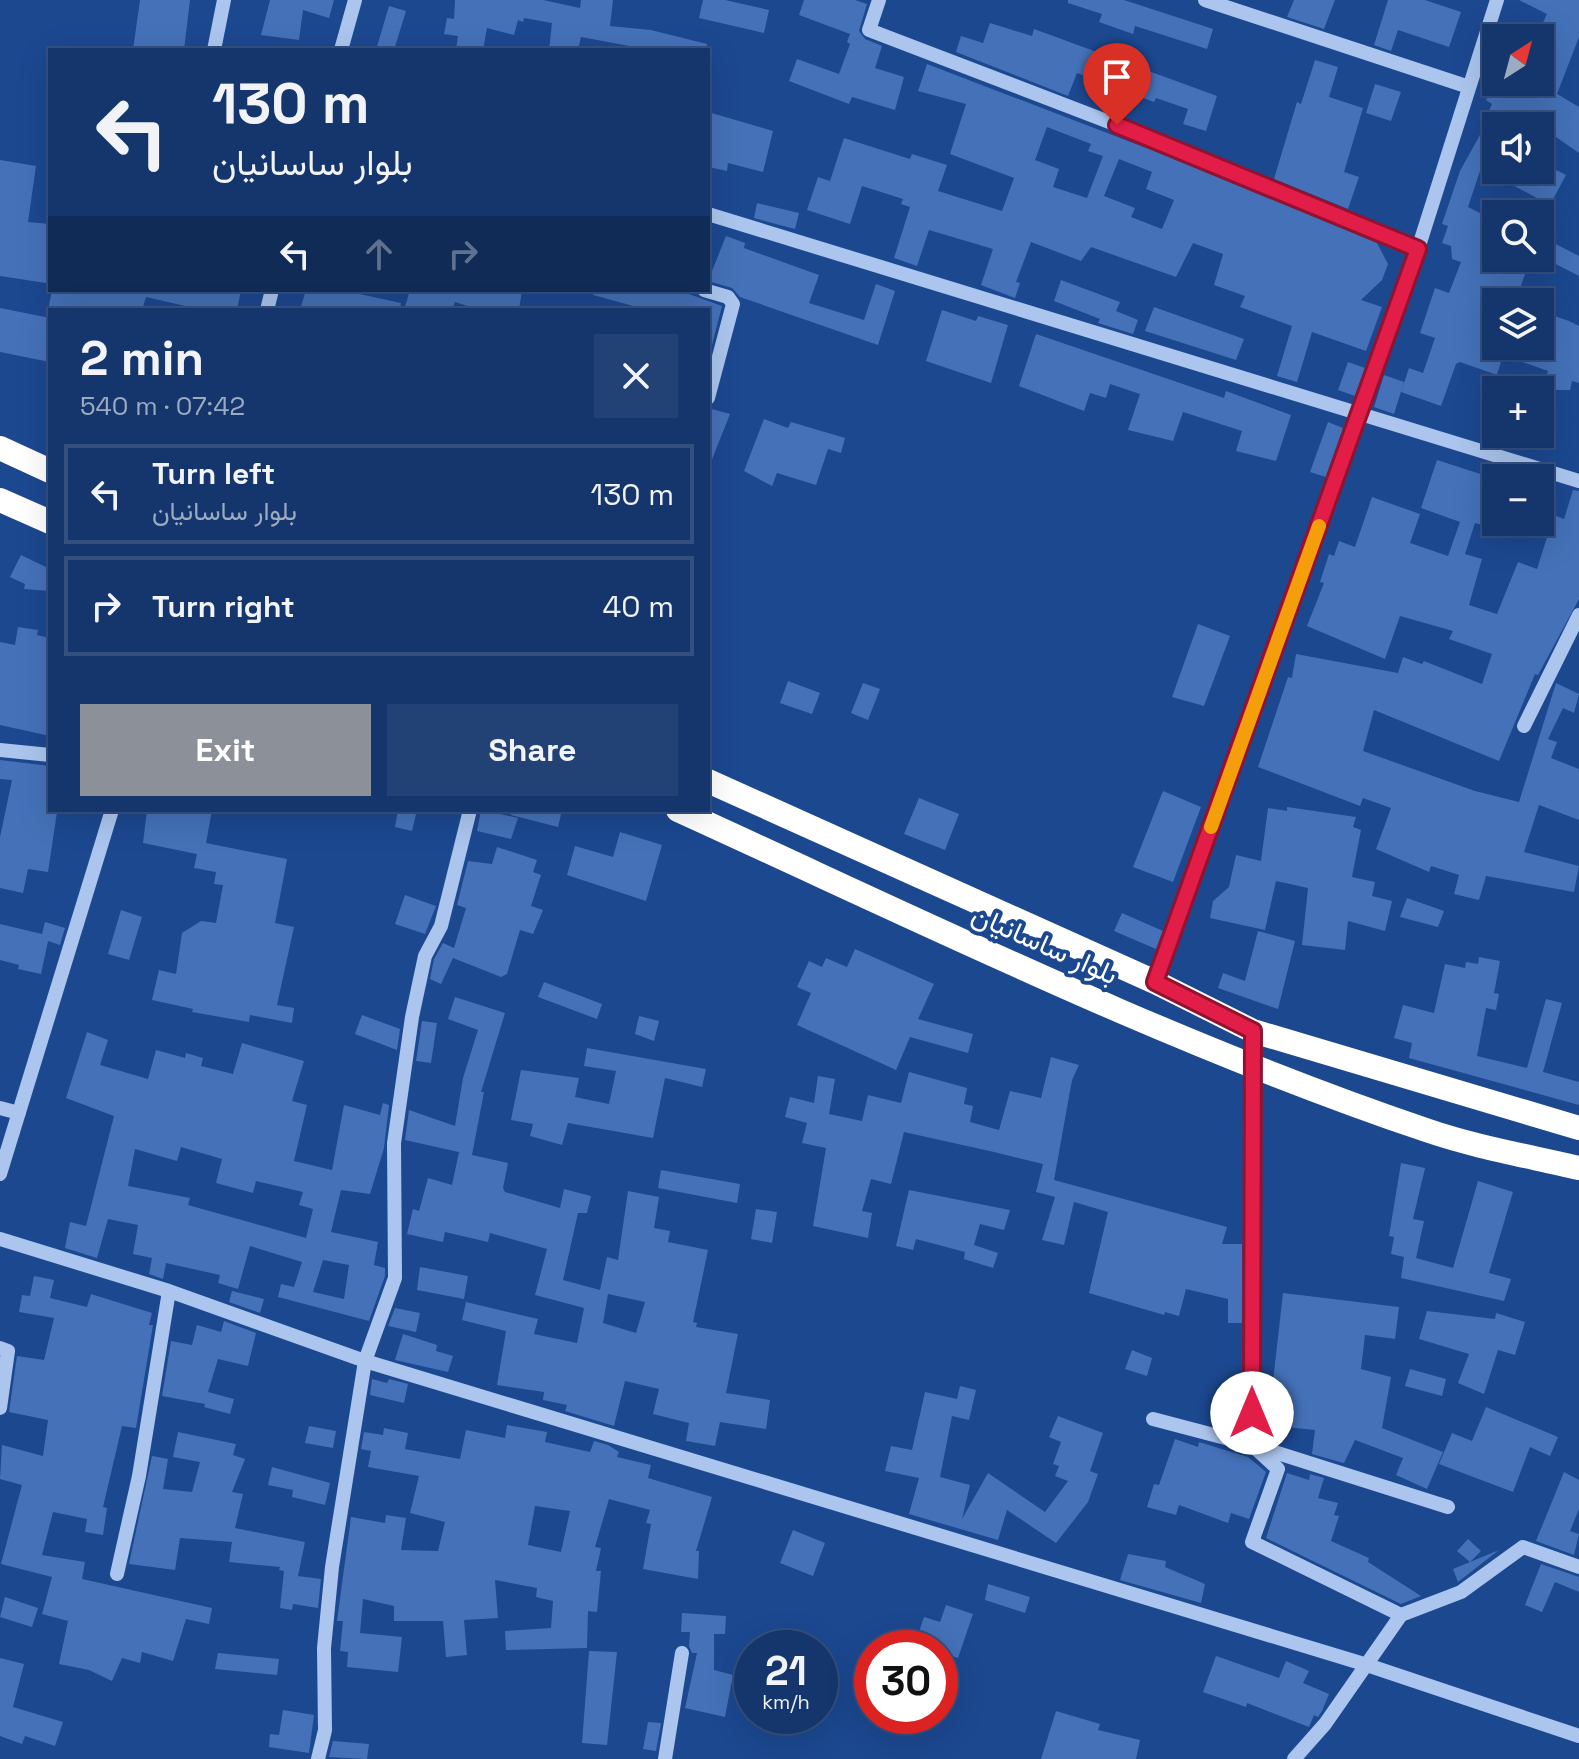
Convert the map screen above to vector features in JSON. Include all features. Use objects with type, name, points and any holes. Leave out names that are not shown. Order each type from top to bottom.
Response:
[{"type":"highway","points":[[0,448],[48,470]]},
{"type":"highway","points":[[0,500],[48,521]]},
{"type":"highway","name":"بلوار ساسانیان","points":[[710,782],[1155,982],[1253,1031],[1579,1128]]},
{"type":"highway","name":"بلوار ساسانیان","points":[[682,812],[1081,994],[1253,1067],[1429,1131],[1579,1168]]},
{"type":"street","points":[[214,48],[224,0]]},
{"type":"street","points":[[342,48],[355,0]]},
{"type":"street","points":[[879,0],[869,30],[1418,249]]},
{"type":"street","points":[[1205,0],[1469,87]]},
{"type":"street","points":[[1155,982],[1418,249],[1497,0]]},
{"type":"street","points":[[710,215],[1579,481]]},
{"type":"street","points":[[710,292],[728,297],[733,304],[710,390]]},
{"type":"street","points":[[1524,726],[1579,615]]},
{"type":"street","points":[[0,750],[48,755]]},
{"type":"street","points":[[0,1174],[111,812]]},
{"type":"street","points":[[318,1759],[325,1730],[324,1648],[332,1567],[365,1361],[395,1278],[394,1143],[412,1017],[425,956],[441,926],[469,814]]},
{"type":"street","points":[[1253,1031],[1252,1445],[1278,1469],[1252,1542],[1401,1615]]},
{"type":"street","points":[[0,1108],[19,1113]]},
{"type":"street","points":[[0,1239],[169,1291],[365,1361],[1364,1664],[1579,1736]]},
{"type":"street","points":[[117,1574],[139,1476],[169,1291]]},
{"type":"street","points":[[0,1348],[8,1351],[0,1408]]},
{"type":"street","points":[[1153,1419],[1252,1445],[1448,1507]]},
{"type":"street","points":[[1294,1759],[1325,1724],[1401,1615],[1461,1592],[1523,1547],[1579,1567]]},
{"type":"street","points":[[665,1759],[682,1653]]},
{"type":"building","points":[[140,0],[190,0],[184,48],[133,48]]},
{"type":"building","points":[[270,0],[334,0],[329,18],[303,10],[299,40],[261,35]]},
{"type":"building","points":[[455,0],[543,0],[580,8],[581,0],[613,0],[610,26],[651,30],[707,44],[707,48],[640,48],[581,37],[578,48],[549,48],[552,23],[524,18],[523,22],[518,20],[514,35],[487,28],[483,48],[456,48],[458,36],[444,34],[447,18],[454,19]]},
{"type":"building","points":[[703,0],[725,0],[769,10],[764,33],[699,18]]},
{"type":"building","points":[[804,0],[855,0],[867,4],[859,31],[865,39],[882,46],[875,68],[904,77],[895,110],[852,97],[849,104],[789,81],[797,59],[839,74],[850,44],[847,42],[850,34],[799,15]]},
{"type":"building","points":[[1068,0],[1124,0],[1213,29],[1207,49],[1135,26],[1133,34],[1099,22],[1102,14],[1068,3]]},
{"type":"building","points":[[1294,0],[1335,0],[1324,29],[1287,17]]},
{"type":"building","points":[[1388,0],[1425,0],[1461,12],[1449,47],[1398,30],[1391,51],[1374,45]]},
{"type":"building","points":[[1519,0],[1579,0],[1579,37],[1557,94],[1579,107],[1579,153],[1554,136],[1554,112],[1488,112],[1492,104],[1486,100],[1489,96],[1554,96],[1554,24],[1542,24],[1547,14]]},
{"type":"building","points":[[389,6],[406,11],[395,48],[377,48]]},
{"type":"building","points":[[990,23],[1032,36],[1034,29],[1217,96],[1206,131],[1183,124],[1188,109],[1156,98],[1154,102],[1077,73],[1068,96],[956,52],[961,36],[983,43]]},
{"type":"building","points":[[1315,60],[1338,67],[1329,97],[1363,108],[1344,172],[1359,177],[1348,209],[1274,179],[1297,102],[1301,104]]},
{"type":"building","points":[[927,64],[1154,151],[1377,243],[1388,264],[1382,280],[1361,300],[1382,307],[1366,351],[1312,332],[1297,382],[1277,376],[1292,326],[1240,307],[1245,296],[1214,285],[1223,254],[1193,243],[1176,277],[1091,247],[1081,261],[1031,242],[1016,282],[1020,283],[1015,298],[981,285],[993,249],[929,230],[917,266],[894,258],[910,207],[901,204],[903,199],[862,186],[850,224],[807,210],[818,177],[830,181],[844,138],[910,159],[912,154],[947,165],[938,191],[1002,211],[1014,178],[950,154],[966,104],[918,91]],"holes":[[[1047,127],[1091,144],[1088,151],[1103,156],[1087,198],[1053,187],[1059,169],[1035,160]],[[1119,159],[1152,172],[1146,189],[1174,200],[1162,229],[1131,217],[1135,208],[1104,196]]]},
{"type":"building","points":[[1375,84],[1401,92],[1391,121],[1366,113]]},
{"type":"building","points":[[710,113],[773,131],[763,172],[728,163],[727,171],[710,167]]},
{"type":"building","points":[[1482,133],[1482,169],[1468,207],[1482,214],[1482,272],[1526,272],[1520,288],[1482,288],[1482,360],[1502,360],[1497,375],[1460,362],[1456,364],[1441,406],[1401,392],[1409,368],[1423,373],[1435,338],[1420,333],[1435,288],[1449,293],[1461,262],[1452,259],[1451,246],[1442,243],[1448,226],[1442,224],[1460,171]]},
{"type":"building","points":[[0,160],[36,166],[28,222],[48,224],[48,254],[46,283],[0,276]]},
{"type":"building","points":[[1554,169],[1566,175],[1553,200],[1541,200],[1511,184],[1554,184]]},
{"type":"building","points":[[757,203],[799,213],[795,229],[754,218]]},
{"type":"building","points":[[726,236],[745,243],[744,248],[819,275],[809,303],[864,320],[876,284],[895,291],[878,345],[740,297],[732,288],[710,282]]},
{"type":"building","points":[[1554,243],[1579,256],[1579,276],[1554,263]]},
{"type":"building","points":[[1061,280],[1120,302],[1116,311],[1138,320],[1133,334],[1098,323],[1100,319],[1054,301]]},
{"type":"building","points":[[52,292],[241,292],[237,308],[194,308],[146,297],[143,308],[48,308]]},
{"type":"building","points":[[305,292],[350,292],[401,303],[400,308],[301,308]]},
{"type":"building","points":[[409,292],[522,292],[519,308],[474,308],[455,302],[453,308],[405,308]]},
{"type":"building","points":[[594,292],[684,292],[722,306],[710,353],[710,308],[641,308],[593,295]]},
{"type":"building","points":[[1154,307],[1244,339],[1236,360],[1145,331]]},
{"type":"building","points":[[0,308],[48,318],[48,362],[0,352]]},
{"type":"building","points":[[942,310],[976,321],[978,316],[1008,325],[991,383],[926,361]]},
{"type":"building","points":[[1554,316],[1579,326],[1579,383],[1572,381],[1570,390],[1554,390],[1554,376],[1546,376],[1548,371],[1517,360],[1554,360]]},
{"type":"building","points":[[1036,334],[1224,398],[1226,391],[1291,415],[1276,461],[1236,451],[1242,431],[1183,412],[1173,441],[1128,430],[1140,394],[1110,384],[1106,398],[1090,393],[1084,411],[1019,386]]},
{"type":"building","points":[[1348,362],[1365,368],[1355,396],[1338,390]]},
{"type":"building","points":[[1384,375],[1404,382],[1394,414],[1374,407]]},
{"type":"building","points":[[710,409],[730,414],[710,464]]},
{"type":"building","points":[[764,419],[788,428],[791,422],[845,438],[841,453],[828,449],[816,485],[777,473],[772,486],[744,471]]},
{"type":"building","points":[[1328,422],[1343,428],[1326,477],[1310,472]]},
{"type":"building","points":[[1437,460],[1482,474],[1482,525],[1475,523],[1465,554],[1482,559],[1469,605],[1497,614],[1518,562],[1537,569],[1547,536],[1554,536],[1554,515],[1564,519],[1573,490],[1579,491],[1579,599],[1538,675],[1535,674],[1499,761],[1374,710],[1363,751],[1475,791],[1519,802],[1556,683],[1579,694],[1574,713],[1563,708],[1548,739],[1557,742],[1551,758],[1579,769],[1579,820],[1539,805],[1524,852],[1579,866],[1574,892],[1486,876],[1479,900],[1454,894],[1459,875],[1431,866],[1429,872],[1376,849],[1391,808],[1363,798],[1360,806],[1258,767],[1288,677],[1292,678],[1296,654],[1398,673],[1403,657],[1422,664],[1424,661],[1482,684],[1492,654],[1449,639],[1453,631],[1400,616],[1385,659],[1307,626],[1324,583],[1320,582],[1329,554],[1334,556],[1339,541],[1355,547],[1372,497],[1420,514],[1410,543],[1448,556],[1460,522],[1421,508]]},
{"type":"building","points":[[21,555],[48,568],[48,591],[24,589],[25,584],[10,577]]},
{"type":"building","points":[[1198,624],[1230,636],[1204,706],[1172,697]]},
{"type":"building","points":[[18,627],[38,630],[37,635],[48,638],[48,736],[0,725],[0,642],[15,645]]},
{"type":"building","points":[[788,681],[820,693],[812,714],[780,703]]},
{"type":"building","points":[[863,683],[880,689],[868,720],[851,713]]},
{"type":"building","points":[[0,760],[48,766],[48,812],[57,812],[48,872],[28,869],[23,893],[0,888],[0,837],[12,780],[0,779]]},
{"type":"building","points":[[1163,791],[1201,807],[1173,882],[1133,867]]},
{"type":"building","points":[[919,798],[959,814],[945,850],[904,834]]},
{"type":"building","points":[[1287,807],[1356,817],[1353,827],[1361,830],[1352,877],[1375,882],[1372,896],[1392,901],[1385,931],[1348,921],[1345,950],[1302,945],[1308,888],[1276,881],[1265,930],[1210,918],[1213,901],[1229,887],[1236,855],[1261,861],[1268,808],[1287,811]]},
{"type":"building","points":[[147,812],[212,812],[206,843],[287,859],[275,923],[294,927],[277,1005],[294,1008],[292,1023],[250,1015],[249,1022],[192,1012],[193,1009],[152,1000],[159,970],[176,974],[182,933],[201,921],[216,923],[223,885],[214,884],[216,872],[194,868],[197,854],[143,843]]},
{"type":"building","points":[[398,812],[417,812],[412,831],[395,827]]},
{"type":"building","points":[[481,812],[518,818],[511,839],[477,831]]},
{"type":"building","points":[[512,812],[562,812],[558,827],[511,815]]},
{"type":"building","points":[[620,832],[662,845],[646,901],[567,875],[575,846],[613,857]]},
{"type":"building","points":[[497,847],[537,860],[533,872],[541,875],[531,906],[543,910],[533,934],[520,930],[507,974],[501,977],[453,958],[441,984],[430,979],[434,959],[443,943],[454,948],[466,908],[457,905],[468,861],[492,864]]},
{"type":"building","points":[[405,895],[436,906],[425,934],[395,924]]},
{"type":"building","points":[[1407,898],[1444,911],[1438,927],[1400,917]]},
{"type":"building","points":[[121,910],[142,917],[129,960],[108,954]]},
{"type":"building","points":[[1122,913],[1163,931],[1156,949],[1114,931]]},
{"type":"building","points":[[45,922],[65,928],[60,945],[48,941],[41,974],[18,969],[19,965],[0,960],[0,924],[42,934]]},
{"type":"building","points":[[1258,931],[1295,941],[1278,1009],[1218,988],[1223,973],[1245,981]]},
{"type":"building","points":[[855,949],[934,984],[918,1019],[973,1034],[968,1053],[910,1037],[896,1070],[797,1025],[811,993],[797,987],[809,961],[822,967],[826,958],[847,967]]},
{"type":"building","points":[[1479,957],[1500,961],[1494,993],[1499,994],[1496,1010],[1486,1008],[1477,1056],[1527,1068],[1546,999],[1562,1003],[1543,1072],[1579,1082],[1579,1105],[1409,1058],[1412,1043],[1394,1038],[1403,1005],[1434,1013],[1445,964],[1465,968],[1466,962],[1478,964]]},
{"type":"building","points":[[544,982],[602,1004],[597,1019],[538,997]]},
{"type":"building","points":[[455,997],[505,1013],[481,1092],[484,1092],[472,1155],[508,1163],[503,1188],[505,1192],[560,1208],[564,1189],[591,1196],[587,1213],[578,1213],[563,1280],[600,1290],[607,1257],[618,1260],[628,1191],[659,1197],[654,1228],[670,1231],[668,1242],[708,1250],[693,1322],[697,1323],[696,1327],[738,1334],[726,1393],[770,1400],[766,1429],[720,1422],[715,1446],[686,1441],[689,1423],[653,1414],[659,1389],[625,1381],[614,1426],[565,1411],[567,1405],[543,1400],[544,1392],[497,1385],[506,1331],[462,1320],[466,1302],[538,1319],[534,1334],[577,1343],[584,1308],[535,1295],[547,1249],[490,1233],[488,1242],[445,1232],[443,1242],[407,1234],[413,1209],[419,1211],[428,1178],[452,1185],[459,1152],[405,1140],[409,1110],[455,1126],[463,1078],[478,1030],[448,1019]],"holes":[[[608,1294],[645,1302],[636,1333],[603,1323]]]},
{"type":"building","points":[[362,1015],[400,1029],[397,1050],[355,1034]]},
{"type":"building","points":[[639,1016],[659,1021],[654,1041],[635,1034]]},
{"type":"building","points":[[422,1021],[437,1023],[431,1063],[416,1061]]},
{"type":"building","points":[[87,1032],[108,1040],[100,1065],[148,1079],[156,1050],[185,1058],[186,1053],[203,1058],[201,1066],[233,1074],[242,1043],[304,1061],[292,1101],[307,1105],[294,1161],[332,1170],[344,1105],[380,1115],[383,1103],[389,1105],[384,1148],[370,1194],[341,1190],[331,1232],[378,1242],[374,1265],[385,1268],[385,1276],[369,1321],[278,1297],[281,1284],[294,1287],[302,1262],[250,1246],[238,1289],[218,1283],[220,1275],[166,1263],[163,1279],[149,1274],[152,1258],[133,1254],[138,1225],[108,1219],[97,1258],[65,1248],[70,1222],[86,1226],[114,1116],[66,1098]],"holes":[[[181,1147],[222,1159],[216,1183],[253,1193],[256,1181],[303,1192],[299,1205],[313,1209],[306,1238],[188,1205],[190,1198],[128,1186],[135,1149],[177,1161]],[[323,1260],[349,1265],[344,1299],[313,1292]]]},
{"type":"building","points":[[587,1048],[706,1069],[702,1087],[665,1078],[653,1138],[568,1123],[562,1145],[530,1136],[533,1124],[511,1120],[521,1070],[579,1078],[575,1097],[609,1104],[616,1071],[584,1066]]},
{"type":"building","points":[[1051,1057],[1079,1065],[1072,1080],[1054,1180],[1227,1227],[1222,1244],[1242,1244],[1242,1323],[1228,1323],[1228,1299],[1186,1289],[1179,1316],[1165,1312],[1164,1315],[1089,1293],[1108,1212],[1074,1202],[1064,1245],[1042,1240],[1055,1197],[1036,1192],[1043,1164],[994,1152],[904,1132],[891,1184],[871,1179],[862,1211],[872,1213],[868,1238],[813,1226],[826,1148],[802,1143],[807,1123],[785,1117],[790,1097],[814,1103],[818,1076],[835,1079],[829,1114],[862,1121],[868,1095],[901,1103],[909,1072],[967,1088],[964,1104],[973,1106],[970,1122],[999,1130],[1010,1091],[1041,1098]]},
{"type":"building","points":[[1401,1163],[1425,1168],[1413,1219],[1424,1221],[1416,1258],[1453,1268],[1478,1181],[1513,1192],[1489,1273],[1511,1279],[1504,1301],[1401,1278],[1404,1257],[1391,1254],[1394,1237],[1389,1236]]},
{"type":"building","points":[[661,1170],[740,1184],[737,1203],[658,1188]]},
{"type":"building","points":[[909,1190],[1010,1210],[1004,1230],[980,1224],[974,1245],[998,1253],[993,1268],[964,1259],[965,1252],[916,1239],[913,1250],[896,1246]]},
{"type":"building","points":[[756,1209],[777,1212],[772,1243],[751,1239]]},
{"type":"building","points":[[420,1267],[468,1276],[464,1299],[417,1290]]},
{"type":"building","points":[[34,1276],[54,1280],[50,1298],[87,1307],[91,1294],[152,1313],[149,1325],[153,1325],[136,1428],[122,1426],[103,1507],[107,1508],[103,1535],[85,1532],[87,1519],[53,1512],[42,1555],[85,1562],[82,1579],[212,1608],[209,1624],[186,1619],[173,1661],[142,1652],[140,1663],[122,1658],[112,1681],[89,1670],[59,1664],[68,1621],[42,1614],[52,1577],[1,1564],[22,1485],[0,1479],[2,1445],[43,1456],[48,1420],[9,1412],[17,1356],[44,1360],[54,1318],[19,1312],[22,1295],[30,1296]]},
{"type":"building","points":[[232,1291],[264,1299],[260,1313],[229,1302]]},
{"type":"building","points":[[1283,1293],[1399,1307],[1395,1339],[1365,1335],[1361,1369],[1391,1377],[1382,1428],[1443,1452],[1427,1489],[1396,1475],[1403,1458],[1355,1440],[1344,1463],[1312,1454],[1315,1430],[1268,1425]]},
{"type":"building","points":[[395,1308],[420,1313],[416,1332],[388,1326]]},
{"type":"building","points":[[1427,1311],[1495,1319],[1496,1313],[1525,1322],[1515,1355],[1498,1350],[1484,1394],[1458,1383],[1469,1354],[1419,1339]]},
{"type":"building","points":[[224,1321],[256,1333],[248,1366],[218,1359],[208,1392],[234,1399],[230,1414],[204,1407],[205,1404],[162,1396],[171,1341],[192,1345],[197,1325],[221,1332]]},
{"type":"building","points":[[403,1334],[437,1345],[436,1351],[453,1356],[448,1372],[395,1360]]},
{"type":"building","points":[[1132,1350],[1152,1358],[1147,1376],[1125,1369]]},
{"type":"building","points":[[1410,1369],[1446,1379],[1442,1396],[1405,1386]]},
{"type":"building","points":[[372,1379],[408,1384],[404,1403],[370,1395]]},
{"type":"building","points":[[960,1386],[976,1390],[969,1420],[952,1416],[940,1477],[970,1485],[962,1519],[988,1473],[1045,1512],[1068,1481],[1055,1476],[1059,1466],[1053,1464],[1061,1442],[1049,1437],[1058,1416],[1103,1433],[1090,1471],[1098,1474],[1088,1502],[1056,1543],[1007,1510],[998,1540],[909,1514],[919,1478],[885,1471],[891,1446],[912,1450],[925,1392],[957,1399]]},
{"type":"building","points":[[1486,1407],[1558,1437],[1550,1456],[1530,1447],[1513,1492],[1439,1464],[1452,1433],[1472,1441]]},
{"type":"building","points":[[507,1425],[547,1432],[545,1442],[590,1452],[594,1441],[619,1452],[617,1457],[651,1465],[648,1478],[712,1497],[696,1551],[699,1551],[698,1579],[643,1569],[651,1524],[646,1523],[650,1510],[609,1499],[595,1547],[601,1548],[596,1571],[601,1571],[597,1612],[588,1611],[587,1648],[506,1650],[505,1631],[551,1628],[553,1601],[536,1597],[537,1588],[495,1580],[498,1618],[464,1620],[467,1655],[446,1657],[443,1621],[394,1621],[394,1606],[363,1599],[360,1633],[402,1637],[398,1672],[347,1667],[348,1652],[340,1651],[343,1621],[337,1621],[351,1517],[385,1523],[386,1515],[406,1518],[401,1550],[438,1551],[445,1522],[410,1513],[419,1476],[368,1467],[371,1451],[361,1449],[364,1432],[383,1435],[384,1428],[408,1433],[405,1449],[460,1459],[466,1430],[505,1438]],"holes":[[[535,1506],[570,1511],[561,1552],[528,1545]]]},
{"type":"building","points":[[309,1426],[336,1431],[333,1448],[305,1443]]},
{"type":"building","points":[[178,1432],[236,1444],[233,1455],[245,1459],[232,1492],[243,1494],[235,1528],[305,1542],[298,1576],[321,1579],[318,1608],[293,1604],[292,1610],[280,1608],[284,1571],[279,1570],[280,1567],[229,1562],[232,1542],[180,1538],[175,1570],[129,1564],[152,1456],[168,1459],[163,1489],[192,1492],[200,1462],[173,1457]]},
{"type":"building","points":[[1175,1439],[1198,1447],[1199,1442],[1248,1457],[1266,1472],[1249,1519],[1231,1513],[1228,1523],[1179,1505],[1176,1515],[1147,1507],[1154,1484],[1159,1485]]},
{"type":"building","points":[[272,1467],[330,1483],[325,1505],[292,1497],[293,1490],[268,1485]]},
{"type":"building","points":[[1564,1472],[1579,1480],[1579,1509],[1570,1531],[1579,1534],[1574,1555],[1536,1541]]},
{"type":"building","points":[[1287,1473],[1309,1480],[1310,1474],[1324,1478],[1318,1498],[1338,1503],[1334,1515],[1339,1516],[1331,1541],[1369,1558],[1368,1562],[1421,1596],[1401,1604],[1266,1538]]},
{"type":"building","points":[[793,1530],[825,1543],[813,1576],[780,1563]]},
{"type":"building","points":[[1468,1539],[1481,1551],[1470,1562],[1457,1551]]},
{"type":"building","points":[[1499,1550],[1458,1582],[1453,1569]]},
{"type":"building","points":[[1128,1554],[1166,1561],[1165,1567],[1205,1584],[1201,1603],[1120,1580]]},
{"type":"building","points":[[1541,1564],[1579,1577],[1579,1592],[1555,1582],[1542,1612],[1525,1605]]},
{"type":"building","points":[[988,1584],[1030,1597],[1025,1613],[985,1600]]},
{"type":"building","points":[[5,1597],[38,1608],[32,1627],[0,1617]]},
{"type":"building","points":[[946,1605],[973,1614],[958,1658],[958,1630],[920,1630],[924,1617],[940,1622]]},
{"type":"building","points":[[682,1613],[726,1616],[725,1634],[714,1634],[714,1670],[733,1675],[725,1717],[685,1708],[697,1653],[692,1653],[689,1646],[690,1632],[681,1632]]},
{"type":"building","points":[[589,1651],[617,1652],[607,1745],[582,1743]]},
{"type":"building","points":[[218,1653],[279,1659],[277,1675],[215,1669]]},
{"type":"building","points":[[1216,1656],[1279,1678],[1286,1661],[1309,1671],[1303,1683],[1329,1694],[1322,1711],[1318,1717],[1314,1715],[1309,1727],[1247,1703],[1246,1707],[1203,1692]]},
{"type":"building","points":[[0,1658],[24,1664],[13,1707],[63,1722],[55,1746],[25,1736],[22,1744],[0,1736]]},
{"type":"building","points":[[283,1710],[314,1715],[309,1753],[269,1747],[270,1734],[279,1735]]},
{"type":"building","points":[[1056,1711],[1100,1724],[1098,1730],[1140,1740],[1136,1759],[1041,1759]]},
{"type":"building","points":[[648,1722],[661,1723],[656,1751],[643,1749]]},
{"type":"building","points":[[333,1741],[369,1744],[367,1759],[329,1757]]},
{"type":"slow traffic","points":[[1211,827],[1319,526]]},
{"type":"route","points":[[1117,125],[1418,249],[1155,982],[1253,1031],[1252,1413]]}]
